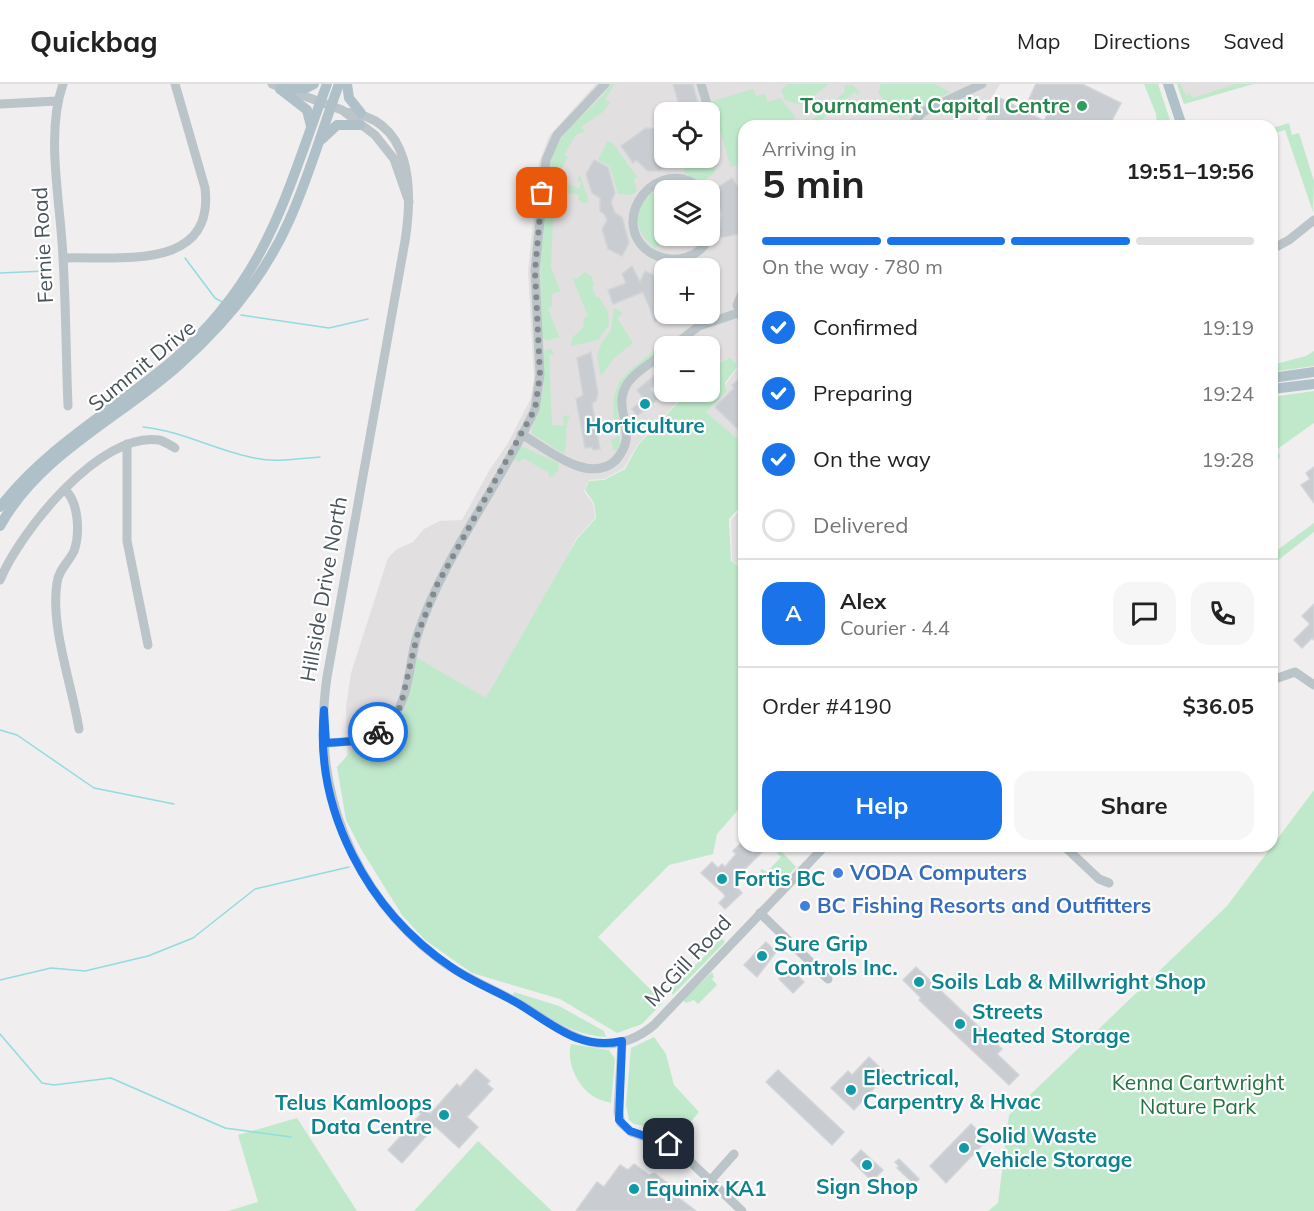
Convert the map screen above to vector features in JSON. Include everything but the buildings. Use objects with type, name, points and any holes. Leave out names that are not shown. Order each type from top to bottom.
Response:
[{"type":"main road","points":[[276,86],[306,88],[314,84]]},
{"type":"main road","name":"Summit Drive","points":[[0,526],[33,482],[52,463],[177,367],[232,311],[249,289],[288,223],[318,144],[326,103],[327,84]]},
{"type":"main road","name":"Summit Drive","points":[[0,507],[27,476],[54,451],[172,361],[226,306],[262,252],[279,219],[311,130],[339,84]]},
{"type":"main road","points":[[347,84],[349,98],[361,113]]},
{"type":"main road","points":[[1168,84],[1180,120]]},
{"type":"main road","points":[[276,86],[307,110],[311,130]]},
{"type":"main road","points":[[318,144],[337,125],[360,125]]},
{"type":"main road","points":[[1278,377],[1314,372]]},
{"type":"main road","points":[[1278,388],[1314,384]]},
{"type":"street","name":"Fernie Road","points":[[63,84],[57,100],[54,133],[63,258],[68,406]]},
{"type":"street","points":[[63,258],[170,253],[189,243],[198,233],[207,203],[205,188],[175,84]]},
{"type":"street","points":[[326,743],[367,738],[383,729],[395,716],[403,699],[417,636],[435,590],[535,409],[539,394],[535,271],[546,160],[557,135],[605,84]]},
{"type":"street","points":[[701,84],[706,102]]},
{"type":"street","points":[[916,120],[923,112],[982,84]]},
{"type":"street","name":"Hillside Drive North","points":[[276,86],[345,112],[375,135],[390,153],[409,203]]},
{"type":"street","points":[[0,104],[57,100]]},
{"type":"street","name":"Hillside Drive North","points":[[345,112],[361,113],[385,130],[399,148],[409,176],[409,203],[405,241],[334,633],[324,710],[323,748],[328,783],[342,831],[358,868],[384,907],[417,941],[459,973],[516,1002],[572,1037],[594,1043],[622,1041]]},
{"type":"street","points":[[654,185],[646,190],[637,203],[635,229],[642,244],[654,254],[669,259],[685,258],[703,246]]},
{"type":"street","points":[[1278,246],[1314,220]]},
{"type":"street","points":[[686,336],[699,326],[738,313]]},
{"type":"street","points":[[521,434],[580,467],[603,468],[614,461],[626,444],[622,409],[624,390],[633,378],[654,361]]},
{"type":"street","points":[[0,580],[7,562],[39,516],[105,456],[127,444],[159,440],[176,448]]},
{"type":"street","points":[[127,444],[127,541],[148,645]]},
{"type":"street","points":[[65,490],[73,502],[77,541],[73,553],[57,579],[55,596],[66,672],[79,729]]},
{"type":"street","points":[[1278,678],[1295,672],[1314,685]]},
{"type":"street","points":[[324,710],[328,783]]},
{"type":"street","name":"McGill Road","points":[[622,1041],[654,1025],[819,852]]},
{"type":"street","points":[[1070,852],[1098,879],[1109,883]]},
{"type":"street","points":[[760,913],[828,979]]},
{"type":"street","points":[[622,1041],[618,1109],[622,1124],[633,1133],[675,1148],[742,1211]]},
{"type":"street","points":[[710,1181],[734,1154]]},
{"type":"shaded area","points":[[596,84],[1000,84],[978,120],[738,120],[738,365],[730,357],[720,362],[720,336],[654,336],[654,402],[678,402],[637,445],[624,468],[604,479],[589,480],[584,491],[593,503],[595,518],[576,539],[491,706],[348,771],[346,707],[351,673],[388,558],[397,549],[413,542],[424,529],[440,521],[462,520],[489,471],[508,443],[531,398],[534,378],[528,271],[539,163],[549,136]]},
{"type":"shaded area","points":[[1177,84],[1253,84],[1184,104]]},
{"type":"shaded area","points":[[738,367],[738,439],[706,412],[716,402],[720,402],[720,398],[727,391],[726,384]]},
{"type":"shaded area","points":[[738,512],[738,565],[732,561],[731,520]]},
{"type":"green space","points":[[611,84],[614,84],[605,100],[610,103],[604,111],[581,127],[585,131],[576,135],[564,155],[568,157],[559,173],[554,174],[555,183],[562,181],[579,189],[581,182],[577,181],[580,175],[589,202],[583,203],[579,200],[578,194],[561,194],[560,199],[554,199],[551,267],[560,291],[552,294],[552,306],[548,309],[559,337],[546,341],[542,337],[541,236],[546,183],[552,160],[564,134],[599,100]]},
{"type":"green space","points":[[788,84],[829,84],[802,105],[785,100],[781,90]]},
{"type":"green space","points":[[881,84],[935,84],[950,92],[900,119],[878,93]]},
{"type":"green space","points":[[1144,84],[1158,84],[1170,120],[1156,120]]},
{"type":"green space","points":[[1177,84],[1180,84],[1186,95],[1190,93],[1192,98],[1236,84],[1253,84],[1184,104]]},
{"type":"green space","points":[[845,85],[852,85],[859,91],[859,95],[854,92],[821,120],[811,120],[844,93]]},
{"type":"green space","points":[[753,89],[756,96],[765,94],[768,102],[780,98],[794,115],[795,120],[738,120],[738,164],[731,167],[720,131],[720,102],[709,102]]},
{"type":"green space","points":[[1289,123],[1292,135],[1299,133],[1314,181],[1313,212],[1285,130],[1278,132],[1278,126]]},
{"type":"green space","points":[[607,142],[612,142],[637,177],[634,179],[637,191],[631,195],[618,194],[610,166],[598,160]]},
{"type":"green space","points":[[684,168],[715,168],[714,173],[705,180],[691,180]]},
{"type":"green space","points":[[654,191],[654,246],[658,246],[655,249],[640,231],[638,221],[638,212],[647,196]]},
{"type":"green space","points":[[585,272],[592,277],[594,286],[592,287],[596,297],[599,297],[608,312],[609,325],[598,340],[571,346],[572,338],[583,328],[584,318],[588,316],[572,277],[576,279]]},
{"type":"green space","points":[[614,308],[623,313],[617,318],[633,343],[614,358],[601,376],[597,357],[601,344],[611,330]]},
{"type":"green space","points":[[551,349],[554,354],[549,355],[552,425],[564,426],[563,416],[570,415],[564,454],[531,433],[543,392],[544,354],[545,350]]},
{"type":"green space","points":[[654,351],[654,356],[622,385],[617,402],[620,446],[616,451],[613,450],[611,439],[616,438],[615,395],[618,386],[630,370]]},
{"type":"green space","points":[[1314,351],[1314,366],[1278,371],[1278,363],[1306,356]]},
{"type":"green space","points":[[730,357],[738,366],[725,383],[727,391],[720,398],[720,362]]},
{"type":"green space","points":[[1314,391],[1314,423],[1278,449],[1278,396]]},
{"type":"green space","points":[[679,402],[716,402],[706,412],[738,439],[738,509],[729,519],[731,561],[738,566],[738,810],[717,834],[713,854],[669,865],[598,937],[663,1002],[642,1024],[617,1033],[560,999],[472,973],[425,940],[402,915],[361,849],[346,820],[337,767],[354,748],[377,741],[392,728],[405,710],[417,658],[486,698],[577,539],[596,518],[594,503],[585,490],[589,481],[604,480],[625,469],[638,445]]},
{"type":"green space","points":[[521,446],[558,463],[559,468],[555,475],[549,478],[549,473],[523,458],[519,462],[513,459]]},
{"type":"green space","points":[[1314,523],[1314,532],[1278,560],[1278,550]]},
{"type":"green space","name":"Kenna Cartwright Nature Park","points":[[1314,790],[1314,1211],[988,1211],[998,1203],[1009,1115],[1227,906],[1268,852],[1278,852],[1278,838]]},
{"type":"green space","points":[[782,852],[796,867],[777,887],[760,871],[762,869],[767,872],[781,857],[777,853]]},
{"type":"green space","points":[[718,934],[725,942],[673,995],[670,991],[717,943],[713,939]]},
{"type":"green space","points":[[712,972],[714,977],[712,979],[717,985],[698,1004],[694,1000],[686,1003],[683,1000]]},
{"type":"green space","points":[[514,992],[559,1006],[604,1031],[606,1037],[569,1028],[513,995]]},
{"type":"green space","points":[[654,1037],[666,1054],[674,1085],[699,1112],[677,1138],[659,1129],[634,1124],[629,1120],[626,1105],[631,1048]]},
{"type":"green space","points":[[571,1044],[609,1050],[615,1059],[611,1103],[593,1096],[582,1086],[574,1073],[570,1058]]},
{"type":"green space","points":[[297,1118],[357,1211],[228,1211],[258,1202],[238,1135]]},
{"type":"green space","points":[[478,1141],[552,1211],[414,1211]]},
{"type":"waterway","points":[[185,258],[215,298],[222,302]]},
{"type":"waterway","points":[[0,273],[46,271]]},
{"type":"waterway","points":[[241,315],[329,328],[368,319]]},
{"type":"waterway","points":[[143,427],[171,432],[236,454],[259,459],[285,460],[320,457]]},
{"type":"waterway","points":[[0,730],[17,735],[94,788],[174,804]]},
{"type":"waterway","points":[[0,980],[51,968],[85,971],[148,956],[193,938],[255,889],[349,867]]},
{"type":"waterway","points":[[0,1034],[42,1083],[54,1085],[111,1078],[225,1128],[291,1137]]},
{"type":"way so far","points":[[378,732],[395,716],[401,705],[417,636],[437,585],[535,409],[540,375],[535,271],[542,193]]},
{"type":"place","name":"Tournament Capital Centre","points":[[1082,106]]},
{"type":"place","name":"Horticulture","points":[[645,404]]},
{"type":"place","name":"VODA Computers","points":[[838,873]]},
{"type":"place","name":"Fortis BC","points":[[722,879]]},
{"type":"place","name":"BC Fishing Resorts and Outfitters","points":[[805,906]]},
{"type":"place","name":"Sure Grip Controls Inc.","points":[[762,956]]},
{"type":"place","name":"Soils Lab & Millwright Shop","points":[[919,982]]},
{"type":"place","name":"Streets Heated Storage","points":[[960,1024]]},
{"type":"place","name":"Electrical, Carpentry & Hvac","points":[[851,1090]]},
{"type":"place","name":"Telus Kamloops Data Centre","points":[[444,1115]]},
{"type":"place","name":"Solid Waste Vehicle Storage","points":[[964,1148]]},
{"type":"place","name":"Sign Shop","points":[[867,1165]]},
{"type":"place","name":"Equinix KA1","points":[[634,1189]]},
{"type":"route","points":[[378,732],[356,741],[326,743],[324,710],[323,748],[333,804],[352,856],[372,891],[407,932],[459,973],[516,1002],[572,1037],[594,1043],[608,1044],[622,1041],[623,1063],[619,1120],[633,1133],[669,1144]]}]
